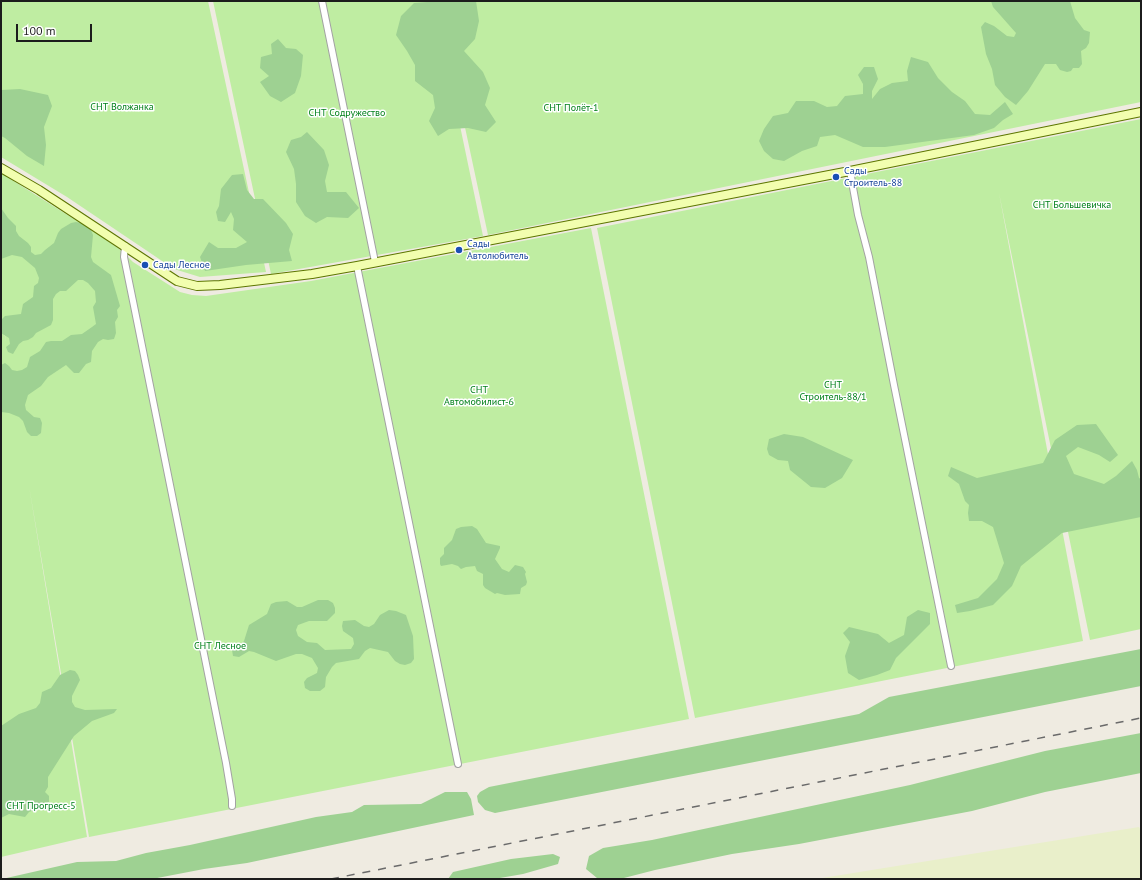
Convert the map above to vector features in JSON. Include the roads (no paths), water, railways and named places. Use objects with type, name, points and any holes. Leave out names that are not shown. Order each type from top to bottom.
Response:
[{"type":"street","points":[[322,1],[375,262]]},
{"type":"street","points":[[1,168],[39,190],[177,281],[197,286],[220,285],[312,274],[357,266],[1141,112]]},
{"type":"street","points":[[850,170],[858,215],[869,257],[951,666]]},
{"type":"street","points":[[124,246],[124,257],[132,298],[226,763],[232,806]]},
{"type":"street","points":[[357,266],[458,764]]},
{"type":"railway","points":[[331,879],[1141,718]]},
{"type":"place","name":"Сады Строитель-88","points":[[836,177]]},
{"type":"place","name":"Сады Автолюбитель","points":[[459,250]]},
{"type":"place","name":"Сады Лесное","points":[[145,265]]},
{"type":"park label","name":"СНТ Волжанка","points":[[122,107]]},
{"type":"park label","name":"СНТ Полёт-1","points":[[571,108]]},
{"type":"park label","name":"СНТ Содружество","points":[[347,113]]},
{"type":"park label","name":"СНТ Большевичка","points":[[1072,205]]},
{"type":"park label","name":"СНТ Строитель-88/1","points":[[833,390]]},
{"type":"park label","name":"СНТ Автомобилист-6","points":[[479,396]]},
{"type":"park label","name":"СНТ Лесное","points":[[220,646]]},
{"type":"park label","name":"СНТ Прогресс-5","points":[[41,806]]}]
